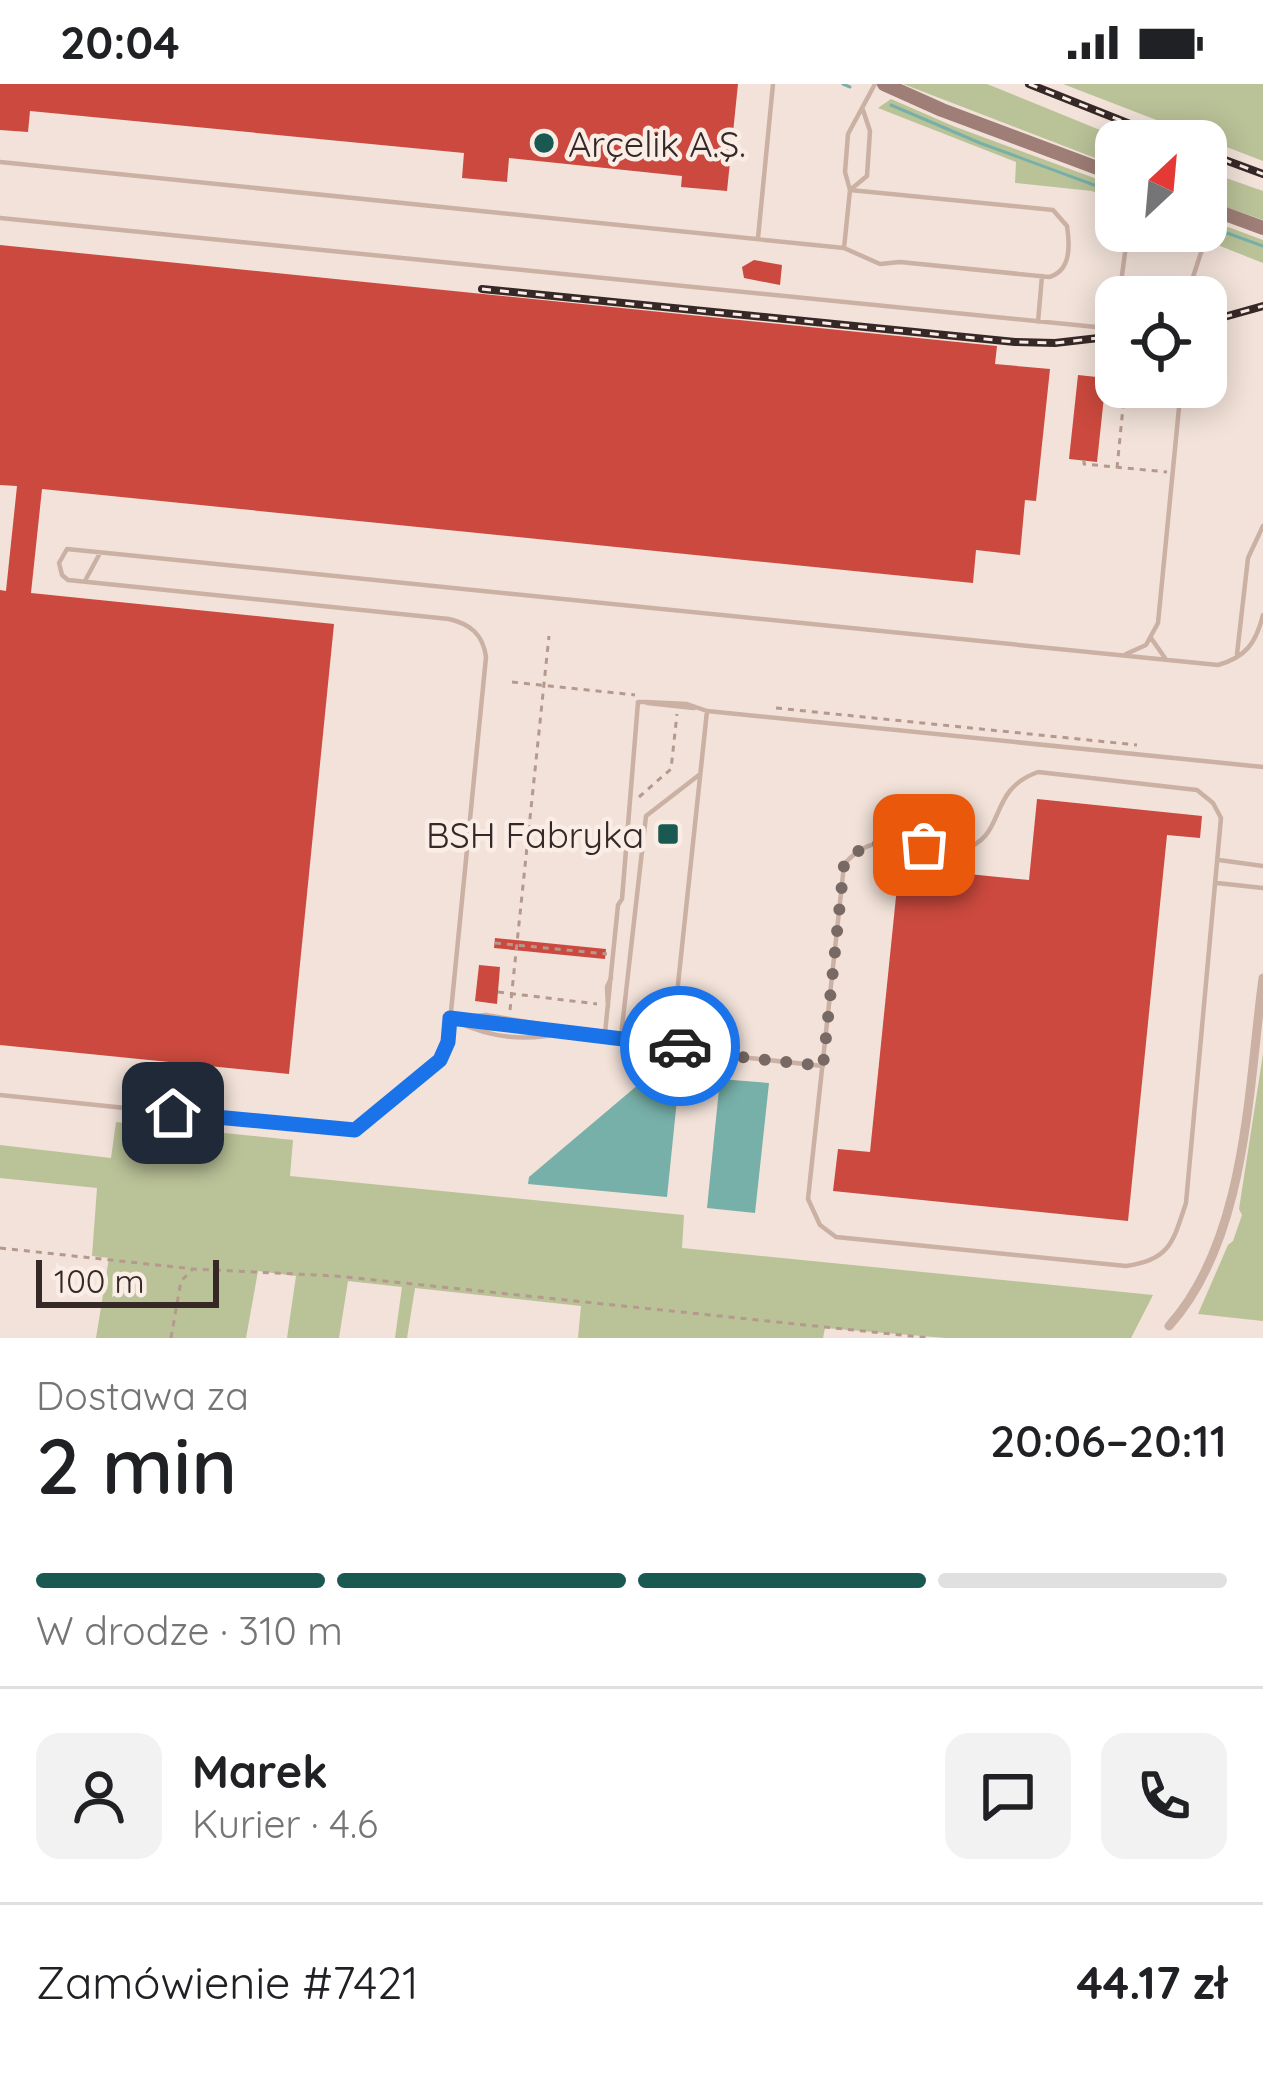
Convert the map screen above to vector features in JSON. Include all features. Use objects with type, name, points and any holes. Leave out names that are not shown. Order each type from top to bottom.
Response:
[{"type":"street","points":[[884,84],[1095,167]]},
{"type":"street","points":[[1227,215],[1263,228]]},
{"type":"street","points":[[1169,1326],[1203,1278],[1229,1205],[1263,978]]},
{"type":"lane","points":[[758,238],[773,84]]},
{"type":"lane","points":[[844,248],[850,190],[844,172],[848,134],[875,84]]},
{"type":"lane","points":[[850,190],[867,176],[870,131],[863,110]]},
{"type":"lane","points":[[0,162],[758,238],[844,248],[880,264],[1042,276],[1059,274],[1066,264],[1068,230],[1057,212],[850,190]]},
{"type":"lane","points":[[0,218],[1095,327]]},
{"type":"lane","points":[[1038,322],[1042,276]]},
{"type":"lane","points":[[1121,655],[1138,650],[1158,623],[1179,408]]},
{"type":"lane","points":[[1237,658],[1248,558],[1263,526]]},
{"type":"lane","points":[[0,1095],[355,1130],[440,1060],[448,1042],[486,657],[480,636],[449,619],[83,581],[62,575],[59,563],[67,549],[1218,664],[1252,646],[1263,615]]},
{"type":"lane","points":[[83,581],[100,553]]},
{"type":"lane","points":[[1151,638],[1161,656],[1169,660]]},
{"type":"lane","points":[[605,1035],[607,987],[624,883],[638,702],[1263,766]]},
{"type":"lane","points":[[672,1042],[707,711]]},
{"type":"lane","points":[[1038,772],[1197,790],[1214,803],[1221,818],[1217,883],[1186,1203],[1175,1237],[1158,1258],[1126,1266],[836,1237],[820,1225],[808,1199],[842,873],[849,858],[866,844],[886,841],[962,850],[972,847],[991,830],[1007,790],[1038,772]]},
{"type":"lane","points":[[621,1036],[646,816],[700,774]]},
{"type":"lane","points":[[1220,860],[1263,866]]},
{"type":"lane","points":[[1217,883],[1263,888]]},
{"type":"lane","points":[[450,1018],[486,1015],[574,1031]]},
{"type":"lane","points":[[450,1018],[672,1042],[694,1052],[823,1066]]},
{"type":"lane","points":[[450,1018],[489,1036],[533,1040],[574,1031]]},
{"type":"path","points":[[1117,467],[1123,408]]},
{"type":"path","points":[[1084,460],[1084,464],[1172,473]]},
{"type":"path","points":[[509,1018],[549,636]]},
{"type":"path","points":[[495,943],[613,955]]},
{"type":"path","points":[[0,1248],[194,1269],[336,1276],[930,1338]]},
{"type":"path","points":[[171,1338],[181,1281],[194,1269]]},
{"type":"green space","points":[[903,84],[987,84],[1095,128],[1095,158]]},
{"type":"green space","points":[[1063,84],[1263,84],[1263,161],[1227,147],[1227,120],[1157,120]]},
{"type":"green space","points":[[891,99],[1095,178],[1095,192],[1015,183],[1016,162],[878,108]]},
{"type":"green space","points":[[1227,178],[1263,191],[1263,220],[1227,207]]},
{"type":"green space","points":[[1227,228],[1263,240],[1263,263],[1227,249]]},
{"type":"green space","points":[[1263,1054],[1263,1321],[1198,1314],[1242,1215],[1239,1209]]},
{"type":"green space","points":[[116,1122],[293,1140],[290,1176],[684,1215],[682,1248],[1153,1295],[1131,1338],[946,1338],[825,1328],[823,1338],[578,1338],[581,1306],[415,1288],[407,1338],[395,1338],[402,1287],[348,1281],[339,1338],[287,1338],[296,1276],[258,1271],[246,1338],[96,1338],[109,1258],[92,1256],[97,1188],[0,1178],[0,1145],[111,1158]]},
{"type":"water","points":[[658,1068],[680,1070],[667,1197],[528,1184],[529,1177]]},
{"type":"water","points":[[720,1079],[769,1083],[755,1213],[707,1208]]},
{"type":"building","name":"Arçelik A.Ş.","points":[[0,84],[738,84],[727,191],[681,187],[682,176],[509,158],[507,182],[462,178],[464,153],[30,111],[28,132],[0,130]]},
{"type":"building","points":[[0,245],[997,346],[995,364],[1050,369],[1036,501],[1025,500],[1020,555],[976,550],[973,583],[42,489],[31,593],[334,624],[289,1074],[0,1045],[0,590],[6,591],[17,486],[0,485]]},
{"type":"building","points":[[754,260],[782,265],[780,285],[744,278],[742,267]]},
{"type":"building","points":[[1078,375],[1095,377],[1095,408],[1103,408],[1097,462],[1069,459]]},
{"type":"building","points":[[1037,799],[1202,816],[1200,838],[1167,835],[1128,1221],[833,1191],[838,1149],[870,1152],[899,867],[1029,880]]},
{"type":"building","points":[[495,938],[606,949],[605,959],[494,948]]},
{"type":"building","points":[[479,965],[500,967],[497,1004],[475,1001]]},
{"type":"waterway","points":[[843,84],[850,87]]},
{"type":"waterway","points":[[891,105],[1095,185]]},
{"type":"waterway","points":[[1227,233],[1263,246]]},
{"type":"railway","points":[[1029,84],[1120,120]]},
{"type":"railway","points":[[1227,161],[1263,174]]},
{"type":"railway","points":[[482,289],[1015,342],[1095,338]]},
{"type":"railway","points":[[1227,316],[1263,306]]},
{"type":"way so far","points":[[680,1046],[694,1052],[823,1066],[844,865],[866,844],[924,845]]},
{"type":"place","name":"Arçelik A.Ş.","points":[[544,143]]},
{"type":"place","name":"BSH Fabryka","points":[[668,834]]},
{"type":"route","points":[[173,1113],[355,1130],[440,1060],[448,1042],[450,1018],[680,1046]]}]
